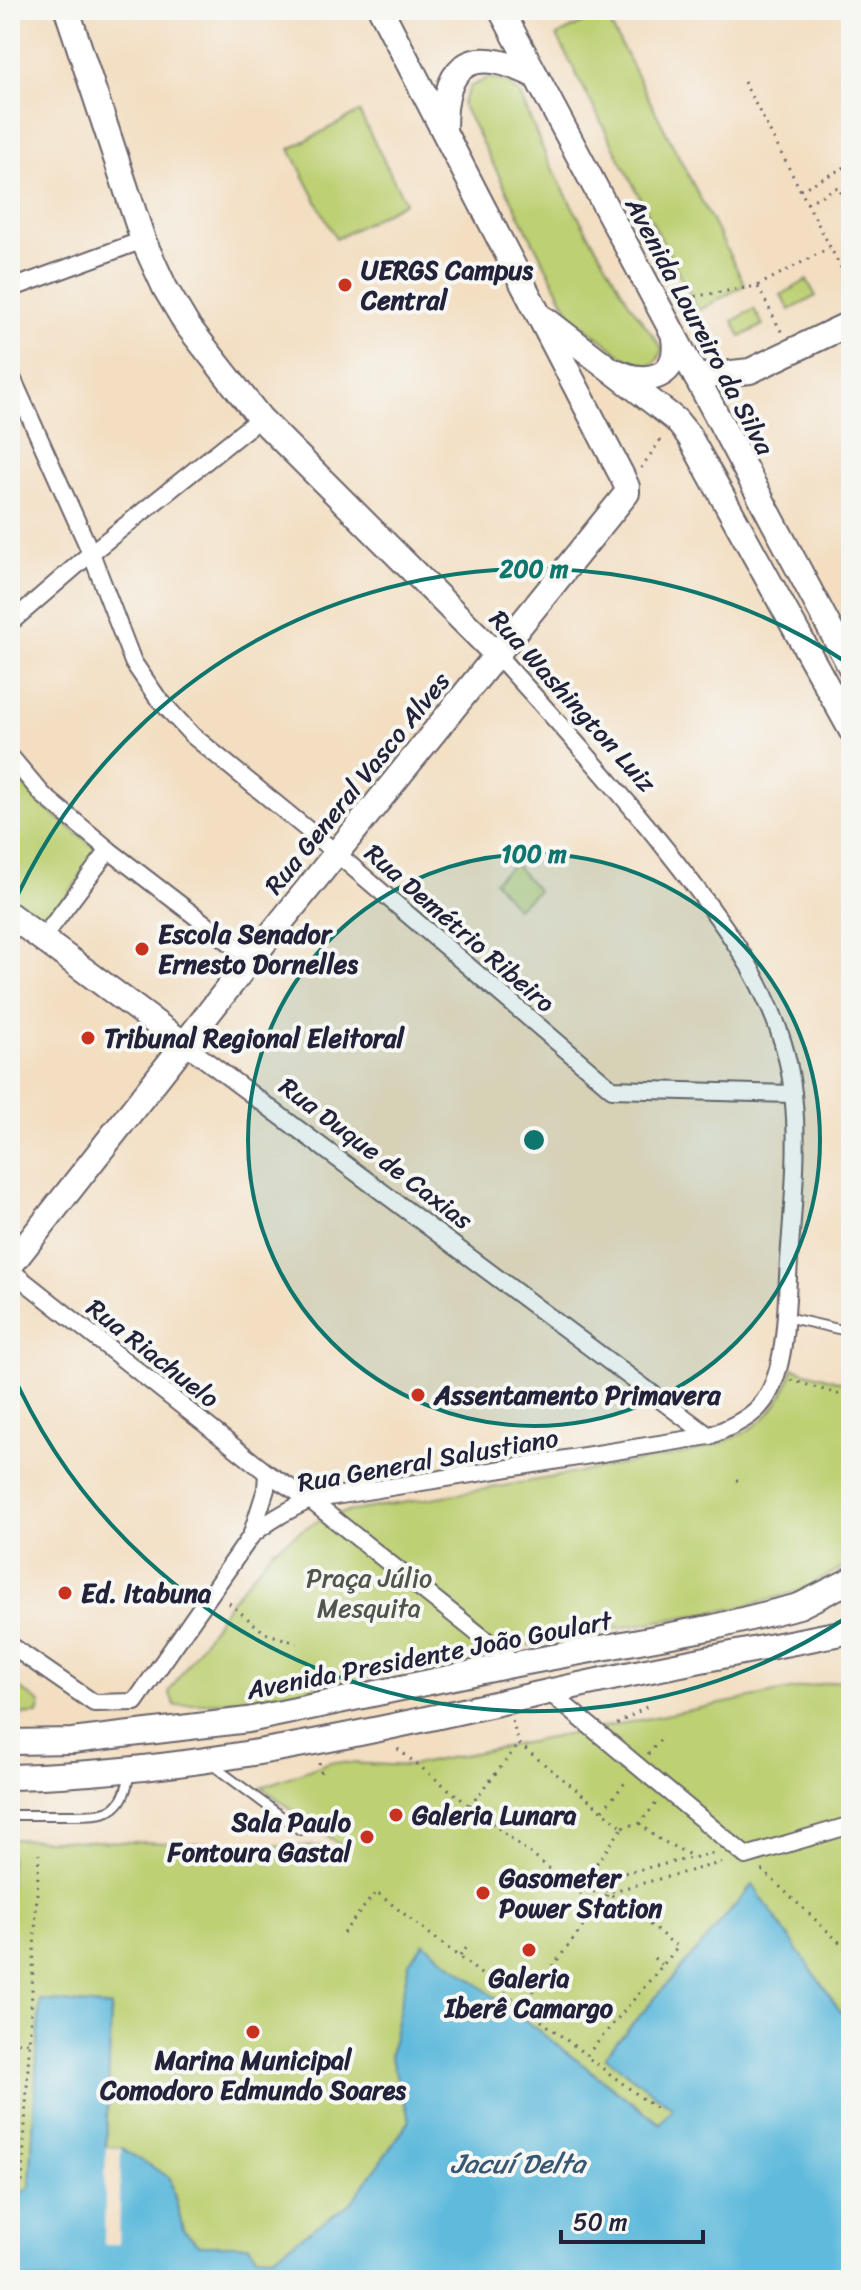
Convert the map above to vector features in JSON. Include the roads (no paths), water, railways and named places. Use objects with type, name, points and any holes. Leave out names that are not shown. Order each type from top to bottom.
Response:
[{"type":"main road","name":"Rua Washington Luiz","points":[[67,10],[143,240],[165,288],[187,325],[260,418],[498,656]]},
{"type":"main road","points":[[381,10],[536,313],[676,420],[689,436],[851,730]]},
{"type":"main road","name":"Avenida Loureiro da Silva","points":[[501,10],[851,668]]},
{"type":"main road","points":[[444,131],[447,87],[454,74],[465,66],[496,60],[536,76]]},
{"type":"main road","name":"Rua General Vasco Alves","points":[[10,1268],[251,959],[623,500],[627,487],[536,313]]},
{"type":"main road","points":[[696,377],[750,371],[851,323]]},
{"type":"main road","points":[[608,368],[626,376],[653,378],[670,366],[676,348],[674,338]]},
{"type":"main road","name":"Rua Duque de Caxias","points":[[10,915],[184,1044]]},
{"type":"main road","name":"Avenida Presidente João Goulart","points":[[10,1742],[72,1741],[248,1720],[516,1664],[714,1627],[785,1610],[824,1595],[851,1580]]},
{"type":"main road","points":[[10,1777],[72,1776],[207,1762],[376,1732],[549,1692],[851,1631]]},
{"type":"street","points":[[10,289],[143,240]]},
{"type":"street","name":"Rua Demétrio Ribeiro","points":[[10,373],[91,553],[133,662],[157,697],[192,735],[336,853],[612,1089],[793,1094]]},
{"type":"street","points":[[10,623],[91,553],[260,418]]},
{"type":"street","name":"Rua Washington Luiz","points":[[498,656],[620,792],[732,938],[760,986],[786,1055],[793,1094],[795,1157],[785,1317],[776,1376],[760,1406],[734,1425],[709,1436]]},
{"type":"street","points":[[10,756],[43,795],[251,959]]},
{"type":"street","points":[[42,939],[109,850]]},
{"type":"street","name":"Rua Duque de Caxias","points":[[184,1044],[709,1436]]},
{"type":"street","name":"Rua Riachuelo","points":[[10,1268],[267,1473],[310,1500]]},
{"type":"street","name":"Rua General Salustiano","points":[[10,1645],[94,1703],[135,1702],[251,1536],[268,1521],[310,1500],[709,1436]]},
{"type":"street","points":[[251,1536],[266,1489],[267,1473]]},
{"type":"street","points":[[310,1500],[516,1664]]},
{"type":"street","points":[[549,1692],[742,1852],[851,1825]]},
{"type":"lane","points":[[785,1317],[851,1332]]},
{"type":"lane","points":[[207,1762],[300,1830]]},
{"type":"lane","points":[[10,1815],[104,1815],[119,1804],[127,1792],[130,1770]]},
{"type":"water","name":"Jacuí Delta","points":[[753,1885],[851,2027],[851,2280],[10,2280],[10,2201],[30,2187],[40,2000],[111,2007],[106,2147],[121,2148],[170,2178],[183,2230],[200,2245],[249,2245],[256,2255],[273,2256],[351,2203],[410,2120],[390,2056],[409,1962],[424,1943],[660,2124],[673,2108],[605,2056]]},
{"type":"place","name":"UERGS Campus Central","points":[[345,285]]},
{"type":"place","name":"Escola Senador Ernesto Dornelles","points":[[142,949]]},
{"type":"place","name":"Tribunal Regional Eleitoral","points":[[88,1038]]},
{"type":"place","name":"Assentamento Primavera","points":[[418,1395]]},
{"type":"place","name":"Ed. Itabuna","points":[[65,1593]]},
{"type":"place","name":"Galeria Lunara","points":[[396,1815]]},
{"type":"place","name":"Sala Paulo Fontoura Gastal","points":[[367,1837]]},
{"type":"place","name":"Gasometer Power Station","points":[[483,1893]]},
{"type":"place","name":"Galeria Iberê Camargo","points":[[529,1950]]},
{"type":"place","name":"Marina Municipal Comodoro Edmundo Soares","points":[[253,2032]]},
{"type":"park label","name":"Praça Júlio Mesquita","points":[[369,1593]]}]
